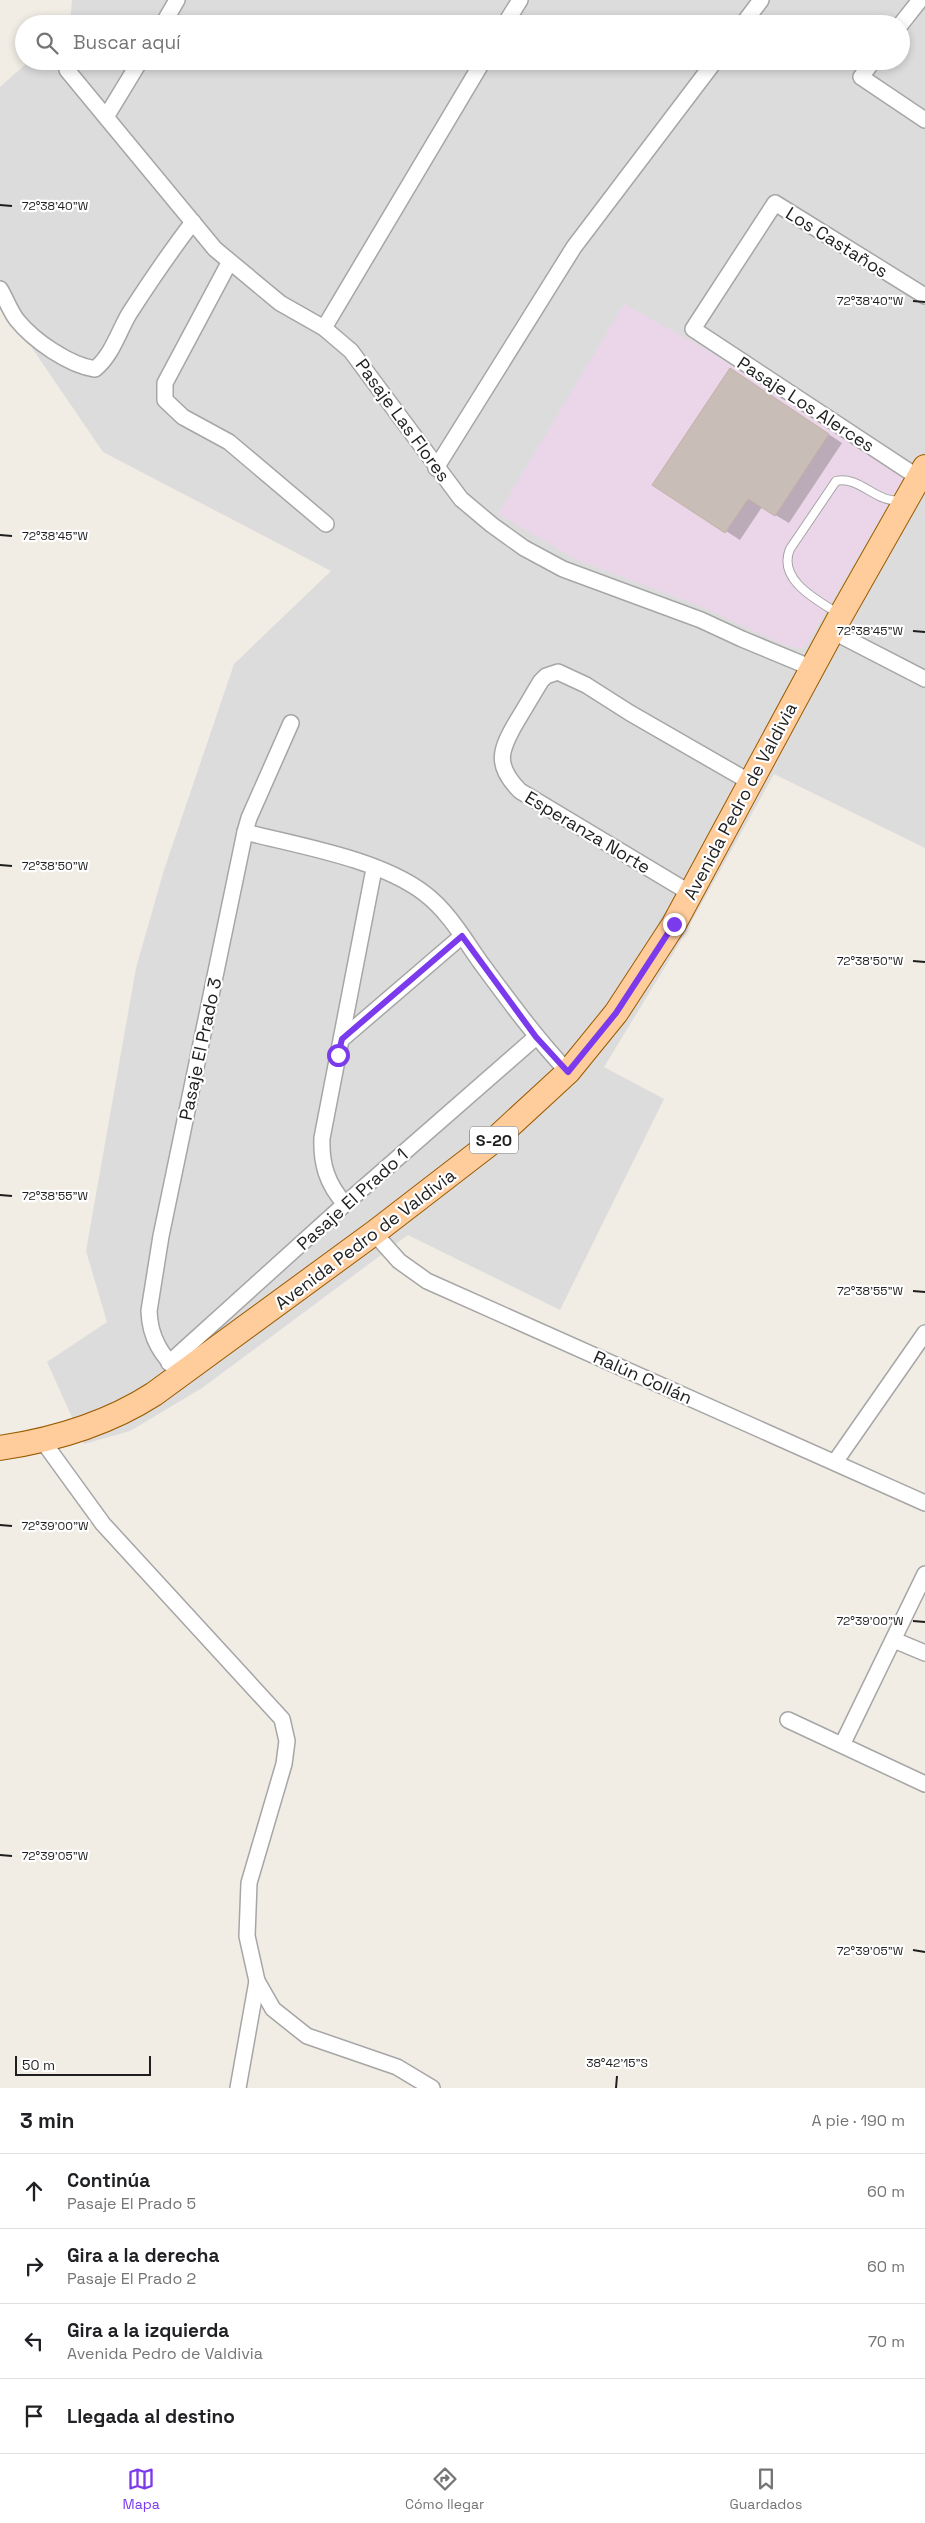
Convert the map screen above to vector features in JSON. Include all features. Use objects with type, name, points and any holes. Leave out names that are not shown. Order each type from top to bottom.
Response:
[{"type":"main road","name":"Avenida Pedro de Valdivia","points":[[5,1442],[42,1440],[131,1409],[175,1368],[374,1233],[492,1142],[568,1072],[638,982],[690,893],[836,623],[922,472]]},
{"type":"street","points":[[168,15],[177,0]]},
{"type":"street","points":[[511,15],[520,0]]},
{"type":"street","points":[[750,15],[761,0]]},
{"type":"street","points":[[908,15],[920,0]]},
{"type":"street","name":"Pasaje Las Flores","points":[[67,70],[229,263],[280,303],[324,328],[351,351],[436,468],[461,499],[492,525],[524,548],[563,569],[702,620],[742,640],[812,668]]},
{"type":"street","points":[[106,117],[135,70]]},
{"type":"street","points":[[324,328],[478,70]]},
{"type":"street","points":[[436,468],[574,248],[708,70]]},
{"type":"street","points":[[866,70],[861,77],[925,120]]},
{"type":"street","name":"Los Castaños","points":[[693,329],[775,204],[925,296]]},
{"type":"street","points":[[0,289],[18,320],[42,342],[79,366],[95,369],[104,362],[128,316],[175,244],[193,222]]},
{"type":"street","points":[[229,263],[165,383],[165,400],[183,417],[229,442],[326,524]]},
{"type":"street","name":"Pasaje Los Alerces","points":[[693,329],[922,472]]},
{"type":"street","points":[[836,623],[925,679]]},
{"type":"street","name":"Esperanza Norte","points":[[690,893],[526,795],[514,785],[507,773],[501,759],[503,744],[541,681],[552,673],[570,676],[750,782]]},
{"type":"street","name":"Pasaje El Prado 3","points":[[175,1368],[159,1349],[151,1334],[149,1312],[161,1236],[245,832],[249,818],[291,723]]},
{"type":"street","points":[[245,832],[345,858],[392,874],[424,893],[439,906],[536,1037],[568,1072]]},
{"type":"street","points":[[344,1204],[326,1175],[321,1150],[322,1138],[374,869]]},
{"type":"street","points":[[342,1039],[462,936]]},
{"type":"street","name":"Pasaje El Prado 1","points":[[175,1368],[344,1204],[536,1037]]},
{"type":"street","name":"Ralún Collán","points":[[374,1233],[399,1261],[427,1281],[925,1503]]},
{"type":"street","points":[[835,1462],[925,1333]]},
{"type":"street","points":[[42,1440],[103,1524],[282,1719],[287,1741],[284,1764],[250,1883],[247,1936],[257,1981],[273,2009],[307,2036],[397,2067],[432,2088]]},
{"type":"street","points":[[842,1745],[925,1574]]},
{"type":"street","points":[[894,1640],[925,1653]]},
{"type":"street","points":[[788,1720],[925,1784]]},
{"type":"street","points":[[238,2088],[257,1981]]},
{"type":"lane","points":[[836,623],[809,596],[788,571],[786,560],[790,549],[836,481],[850,481],[891,501],[906,499]]},
{"type":"shaded area","points":[[72,0],[925,0],[925,848],[774,774],[679,944],[604,1067],[664,1099],[560,1310],[408,1235],[202,1388],[130,1431],[84,1444],[47,1362],[107,1322],[86,1251],[136,968],[164,870],[234,664],[331,571],[103,452],[0,301],[0,87],[19,70],[910,70],[910,15],[71,15]]},
{"type":"shaded area","points":[[624,304],[716,355],[904,478],[804,649],[784,645],[707,609],[577,560],[498,514]]},
{"type":"building","points":[[730,368],[829,434],[775,516],[748,499],[725,533],[652,485]]},
{"type":"route","points":[[338,1055],[342,1039],[462,936],[536,1037],[568,1072],[616,1013],[638,982],[674,924]]}]
